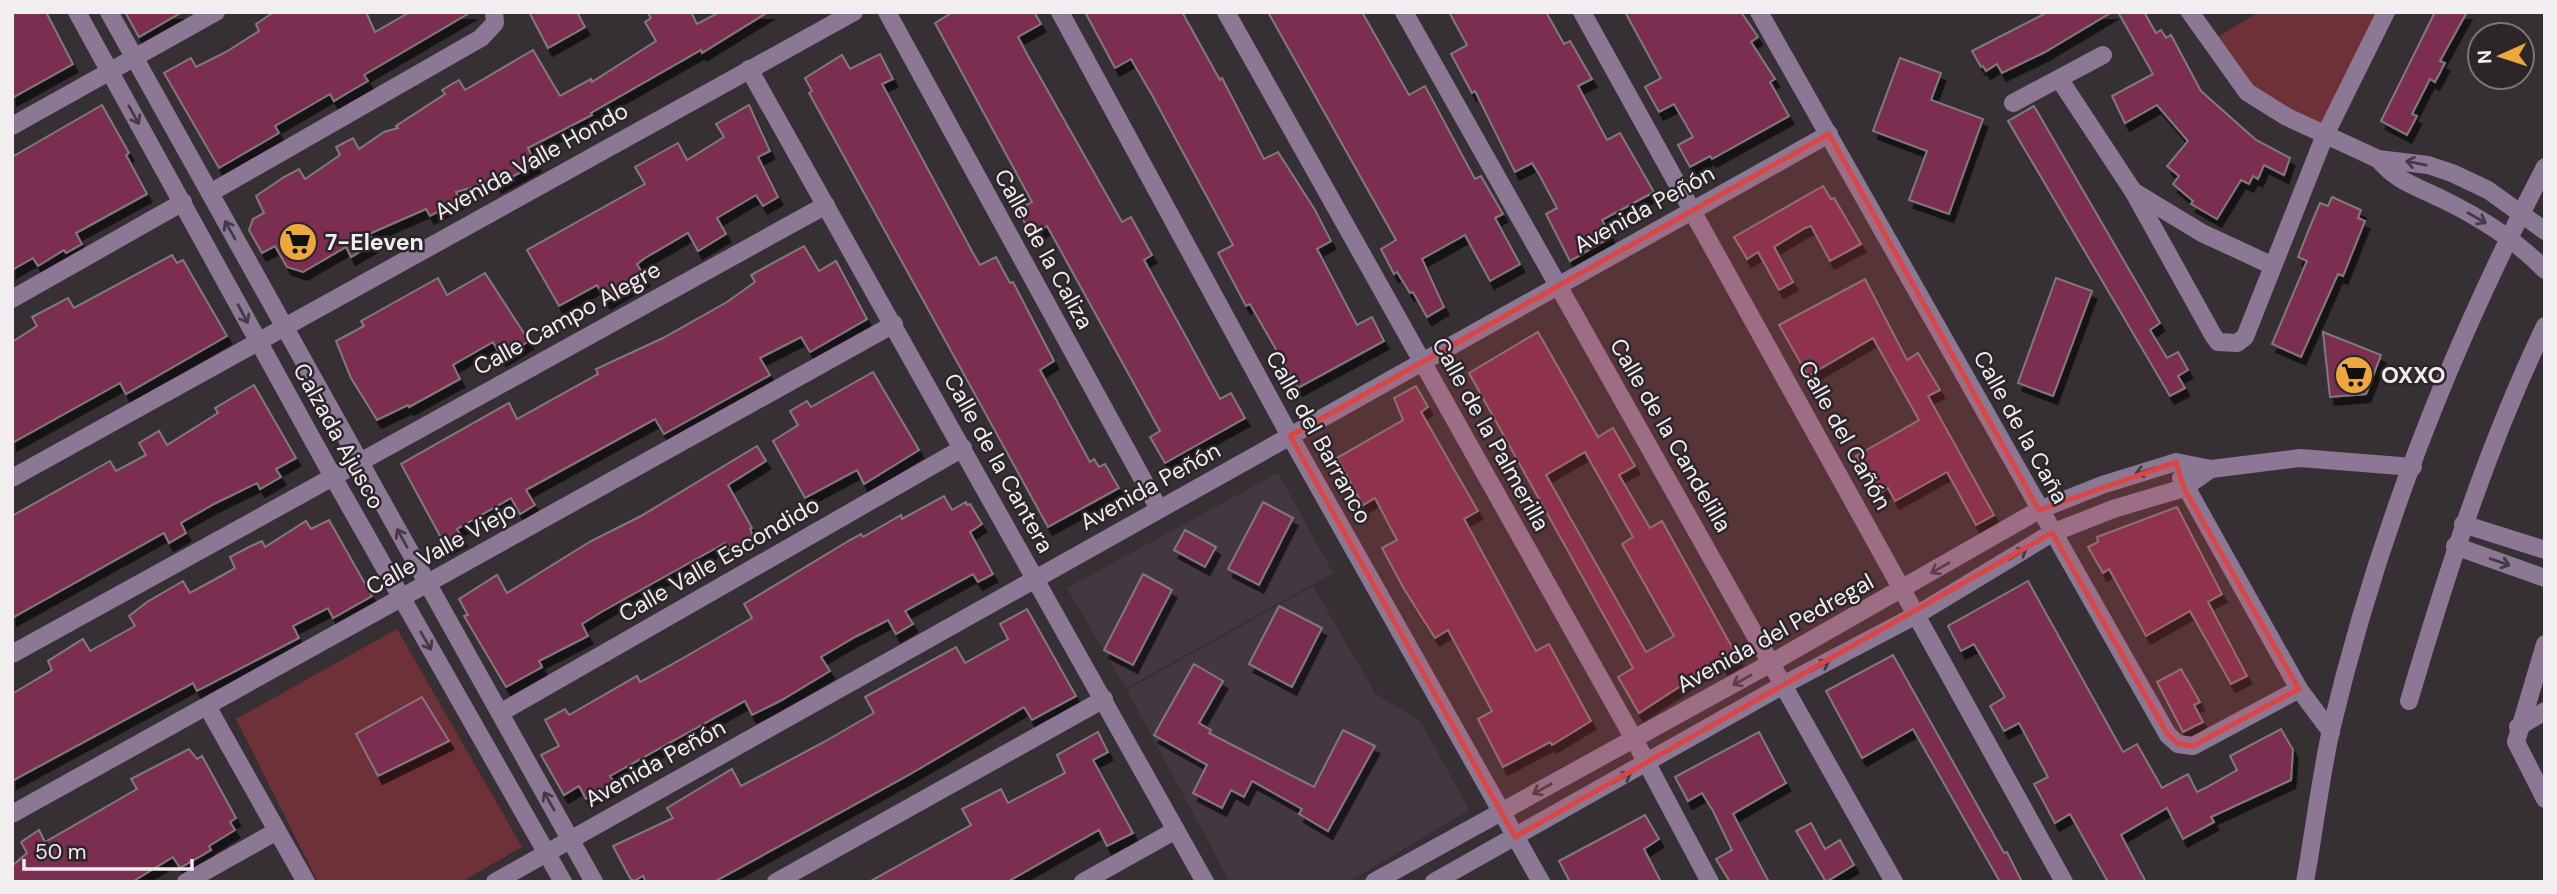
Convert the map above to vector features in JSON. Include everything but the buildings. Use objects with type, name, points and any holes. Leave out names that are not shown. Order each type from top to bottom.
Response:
[{"type":"street","name":"Calzada Ajusco","points":[[77,12],[332,475],[563,882]]},
{"type":"street","name":"Calzada Ajusco","points":[[109,12],[594,882]]},
{"type":"street","points":[[12,126],[216,12]]},
{"type":"street","points":[[210,193],[481,38],[495,23],[494,12]]},
{"type":"street","name":"Avenida Valle Hondo","points":[[12,478],[283,325],[853,12]]},
{"type":"street","name":"Calle de la Caliza","points":[[887,12],[1159,509]]},
{"type":"street","name":"Calle del Barranco","points":[[1060,12],[1290,436],[1541,882]]},
{"type":"street","name":"Calle de la Palmerilla","points":[[1226,12],[1634,739],[1710,882]]},
{"type":"street","name":"Calle de la Candelilla","points":[[1404,12],[1786,684],[1894,882]]},
{"type":"street","name":"Calle del Cañón","points":[[1582,12],[1918,614],[2064,882]]},
{"type":"street","name":"Calle de la Caña","points":[[1759,12],[2168,735],[2178,744],[2193,746],[2299,689]]},
{"type":"street","points":[[2190,12],[2248,92],[2287,117],[2378,159],[2428,165],[2452,173],[2488,190],[2545,231]]},
{"type":"street","points":[[2060,80],[2133,191],[2218,342],[2237,342],[2245,337],[2271,265],[2325,135],[2386,12]]},
{"type":"street","points":[[2013,103],[2103,55]]},
{"type":"street","name":"Calle de la Cantera","points":[[749,69],[1205,882]]},
{"type":"street","name":"Avenida Peñón","points":[[495,882],[1829,134]]},
{"type":"street","points":[[2378,159],[2404,183],[2441,198],[2508,239],[2528,253],[2545,270]]},
{"type":"street","points":[[2305,882],[2331,732],[2367,595],[2452,361],[2508,239],[2545,167]]},
{"type":"street","points":[[2441,198],[2452,173]]},
{"type":"street","points":[[2133,191],[2202,233],[2271,265]]},
{"type":"street","points":[[12,299],[183,202]]},
{"type":"street","name":"Calle Campo Alegre","points":[[12,654],[359,460],[826,205]]},
{"type":"street","name":"Calle Valle Viejo","points":[[12,814],[894,324]]},
{"type":"street","points":[[2409,701],[2455,546],[2492,444],[2545,326]]},
{"type":"street","name":"Calle Valle Escondido","points":[[500,713],[963,448]]},
{"type":"street","name":"Avenida del Pedregal","points":[[1374,882],[1773,662],[2039,510],[2102,485],[2176,462],[2211,469],[2300,458],[2413,467]]},
{"type":"street","points":[[2176,462],[2184,488],[2299,689],[2331,732]]},
{"type":"street","name":"Avenida del Pedregal","points":[[1434,882],[1786,684],[1918,614],[2052,533],[2113,509],[2184,488],[2211,469]]},
{"type":"street","points":[[2463,524],[2545,550]]},
{"type":"street","points":[[2455,546],[2545,578]]},
{"type":"street","points":[[2545,644],[2518,727],[2516,742],[2545,799]]},
{"type":"street","points":[[776,882],[1104,699]]},
{"type":"street","points":[[207,706],[306,882]]},
{"type":"street","points":[[2518,727],[2545,711]]},
{"type":"street","points":[[1083,882],[1176,830]]},
{"type":"street","points":[[186,882],[278,831]]},
{"type":"highlighted area","points":[[1829,134],[2039,510],[2176,462],[2184,488],[2299,689],[2193,746],[2178,744],[2168,735],[2052,533],[1515,837],[1290,436]]},
{"type":"shaded area","points":[[2259,12],[2384,12],[2323,129],[2250,88],[2214,39]]},
{"type":"shaded area","points":[[1278,473],[1333,573],[1126,688],[1067,588]]},
{"type":"shaded area","points":[[1313,586],[1375,693],[1421,722],[1469,810],[1348,882],[1230,882],[1127,690]]},
{"type":"shaded area","points":[[397,629],[522,847],[461,882],[318,882],[236,719]]},
{"type":"place","name":"7-Eleven","points":[[298,242]]},
{"type":"place","name":"OXXO","points":[[2354,375]]}]
